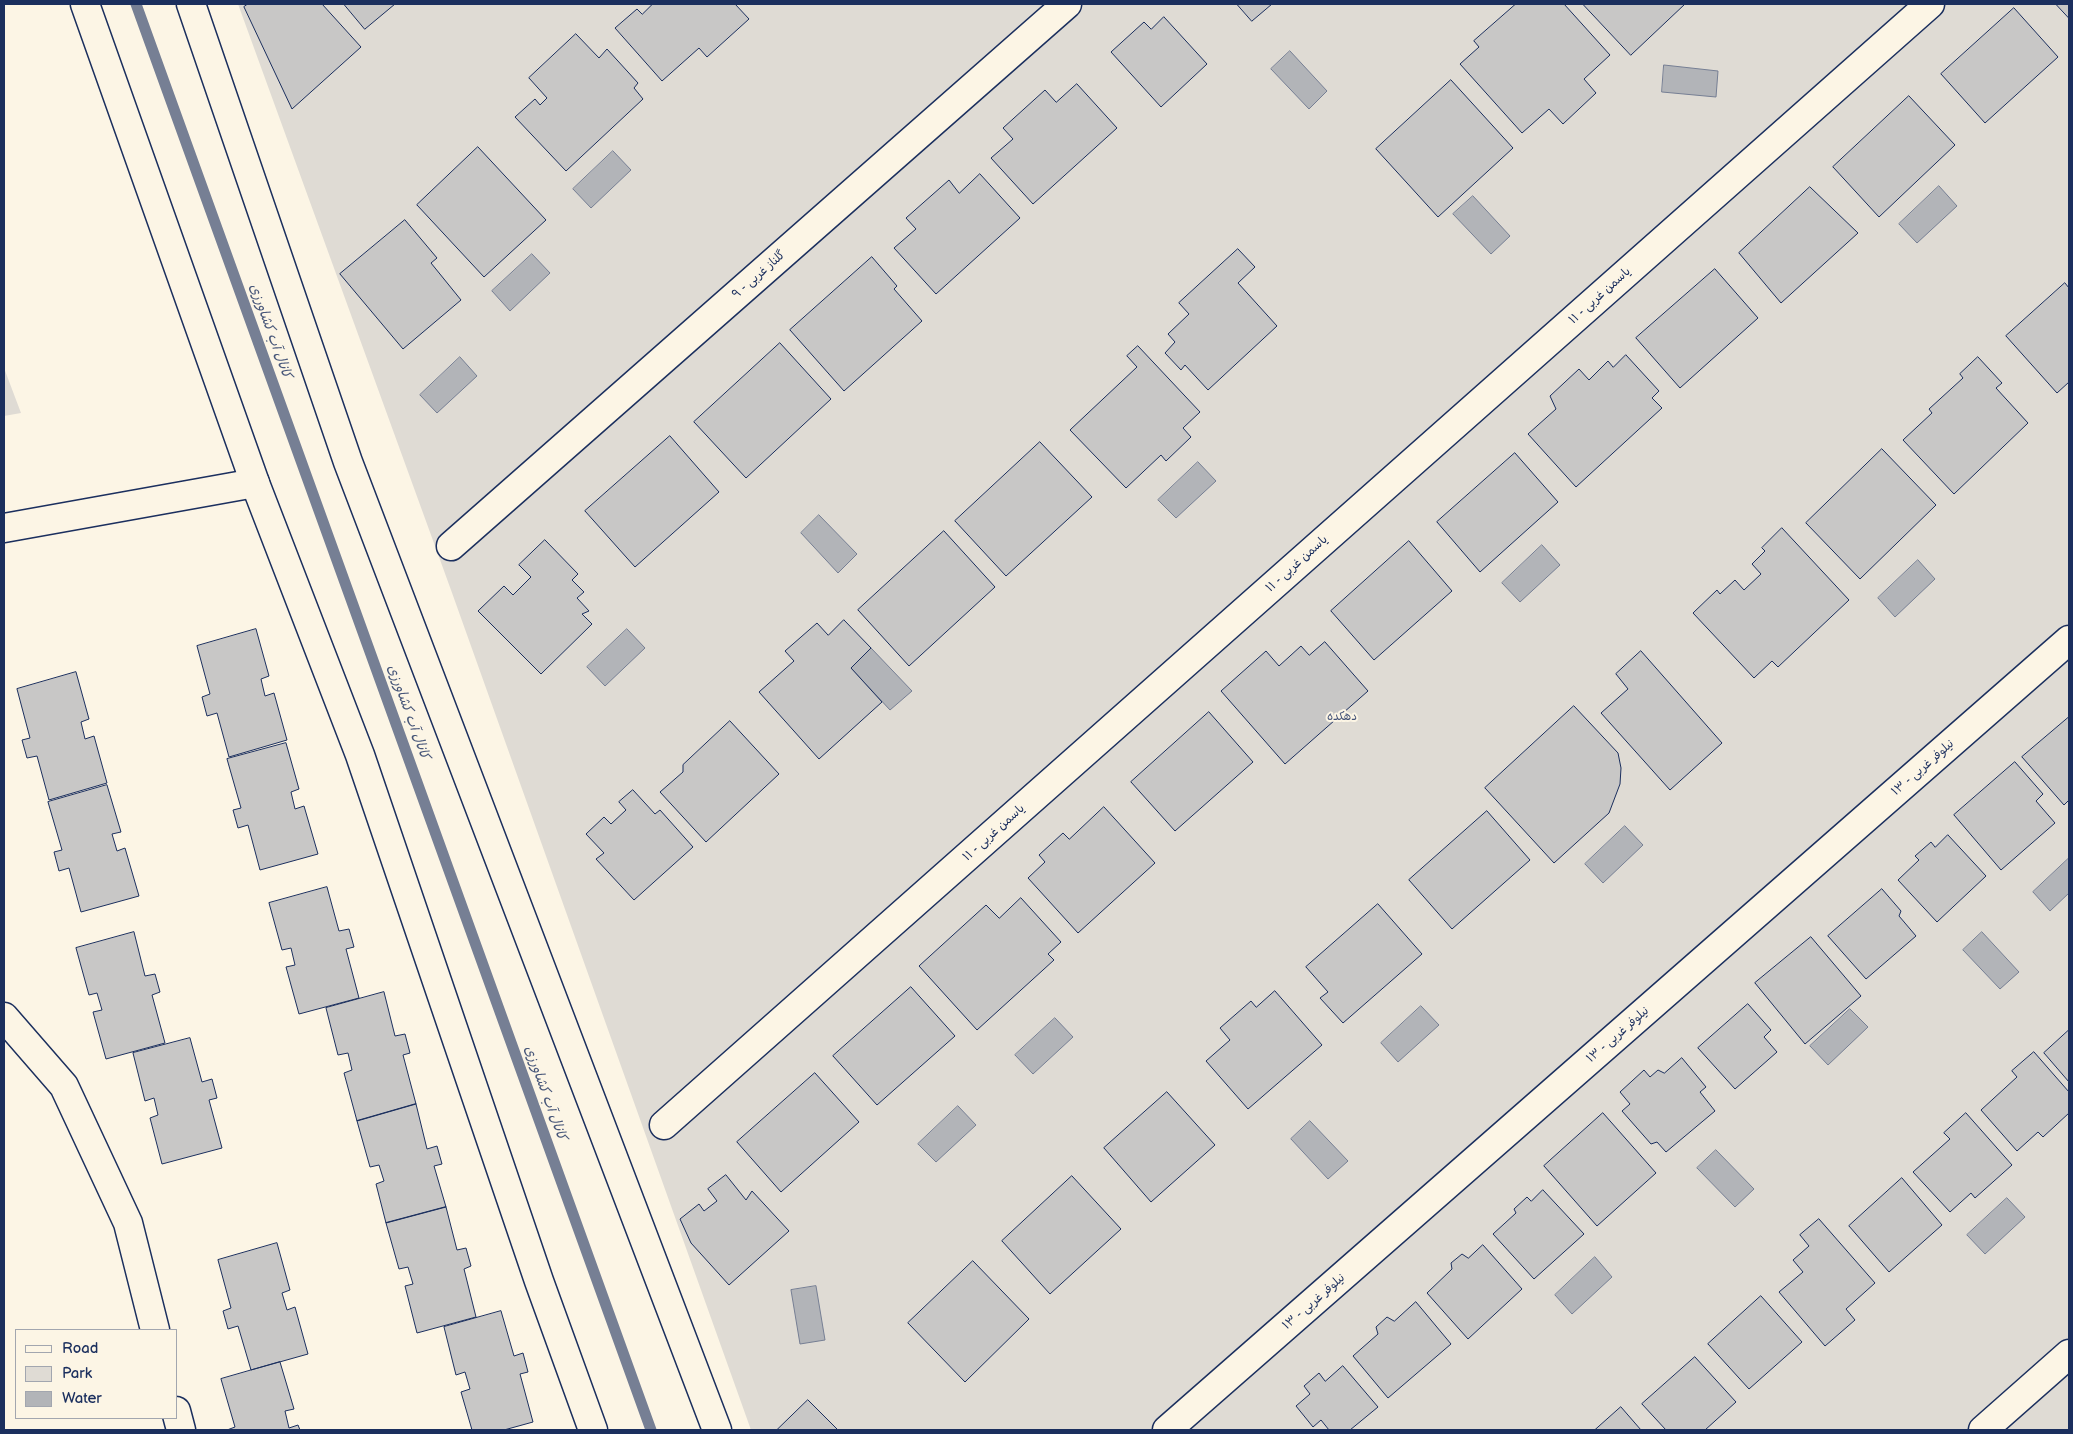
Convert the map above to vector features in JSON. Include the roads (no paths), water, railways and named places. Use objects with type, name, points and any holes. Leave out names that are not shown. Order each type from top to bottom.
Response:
[{"type":"street","points":[[85,4],[255,482],[360,755],[539,1281],[593,1430]]},
{"type":"street","points":[[191,4],[348,462],[717,1430]]},
{"type":"street","name":"گلناز غربی - ۹","points":[[451,546],[1067,4]]},
{"type":"street","name":"یاسمن غربی - ۱۱","points":[[664,1125],[1930,4]]},
{"type":"street","points":[[4,528],[255,482]]},
{"type":"street","name":"نیلوفر غربی - ۱۳","points":[[1167,1430],[2069,640]]},
{"type":"street","points":[[4,1017],[64,1086],[128,1223],[155,1329]]},
{"type":"street","points":[[1983,1430],[2069,1354]]},
{"type":"water","points":[[1290,51],[1327,91],[1309,109],[1271,69]]},
{"type":"water","points":[[1664,65],[1718,71],[1716,97],[1662,92]]},
{"type":"water","points":[[613,151],[631,170],[591,208],[573,189]]},
{"type":"water","points":[[1939,186],[1957,206],[1917,243],[1899,224]]},
{"type":"water","points":[[1473,196],[1510,236],[1491,254],[1453,214]]},
{"type":"water","points":[[532,254],[550,273],[510,311],[492,291]]},
{"type":"water","points":[[460,357],[477,376],[437,413],[420,395]]},
{"type":"water","points":[[1198,462],[1216,481],[1176,518],[1158,500]]},
{"type":"water","points":[[819,515],[857,554],[838,573],[801,533]]},
{"type":"water","points":[[1542,545],[1560,565],[1520,602],[1502,583]]},
{"type":"water","points":[[1918,560],[1935,579],[1895,617],[1878,598]]},
{"type":"water","points":[[627,629],[645,648],[605,686],[587,667]]},
{"type":"water","points":[[871,648],[912,691],[890,710],[851,668]]},
{"type":"water","points":[[1625,826],[1643,845],[1603,883],[1585,864]]},
{"type":"water","points":[[2069,858],[2069,893],[2050,911],[2033,892]]},
{"type":"water","points":[[1982,932],[2019,972],[2000,989],[1963,950]]},
{"type":"water","points":[[1421,1006],[1439,1025],[1398,1062],[1381,1043]]},
{"type":"water","points":[[1850,1009],[1868,1027],[1828,1065],[1810,1046]]},
{"type":"water","points":[[1055,1018],[1073,1037],[1033,1074],[1015,1055]]},
{"type":"water","points":[[958,1106],[976,1125],[936,1162],[918,1144]]},
{"type":"water","points":[[1310,1121],[1348,1161],[1328,1179],[1291,1139]]},
{"type":"water","points":[[1716,1150],[1754,1189],[1735,1207],[1697,1168]]},
{"type":"water","points":[[2007,1198],[2025,1217],[1985,1254],[1967,1235]]},
{"type":"water","points":[[1595,1257],[1612,1277],[1572,1314],[1555,1295]]},
{"type":"water","points":[[816,1286],[825,1340],[800,1344],[791,1290]]},
{"type":"waterway","name":"کانال آب کشاورزی","points":[[136,4],[651,1430]]},
{"type":"park label","name":"دهکده","points":[[1342,717]]}]
